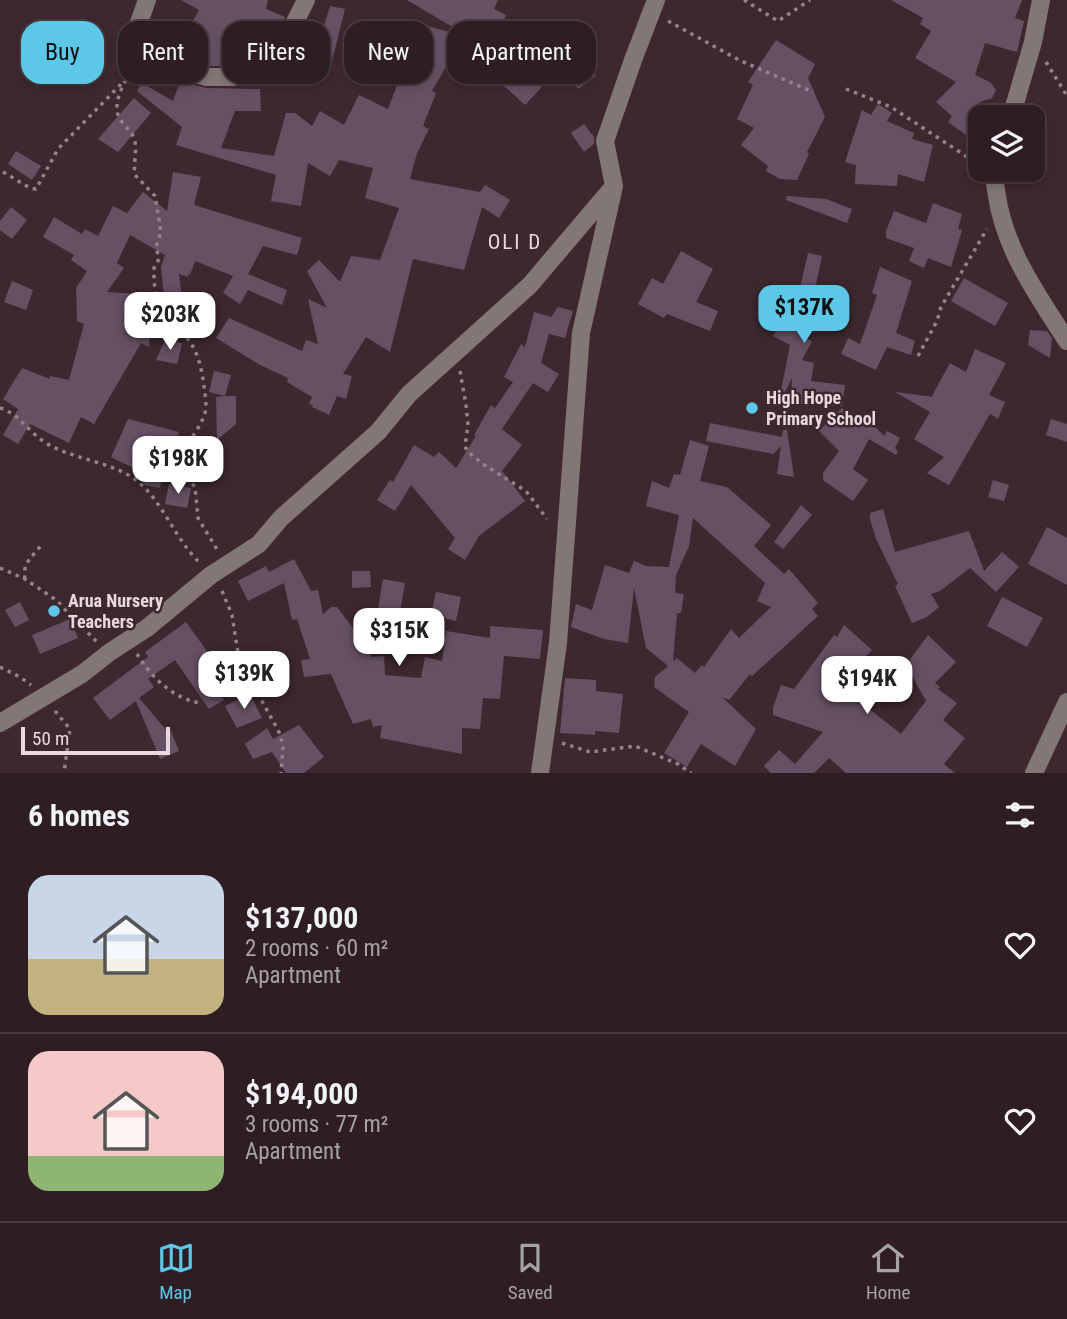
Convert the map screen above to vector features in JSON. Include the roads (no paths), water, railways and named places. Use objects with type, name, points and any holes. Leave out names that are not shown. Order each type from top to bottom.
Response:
[{"type":"street","points":[[147,0],[136,31],[172,66],[206,77],[233,77],[260,69],[280,52],[306,0]]},
{"type":"street","points":[[1014,105],[1033,42],[1041,0]]},
{"type":"street","points":[[540,773],[558,643],[581,333],[614,186],[605,141],[654,5]]},
{"type":"street","points":[[996,182],[1000,219],[1012,250],[1067,341]]},
{"type":"street","points":[[0,723],[82,674],[211,575],[259,544],[281,517],[378,432],[409,394],[530,285],[614,186]]},
{"type":"street","points":[[1034,773],[1067,702]]},
{"type":"place","name":"High Hope Primary School","points":[[752,408]]},
{"type":"place","name":"Arua Nursery Teachers","points":[[54,611]]},
{"type":"district","name":"OLI D","points":[[515,242]]}]
